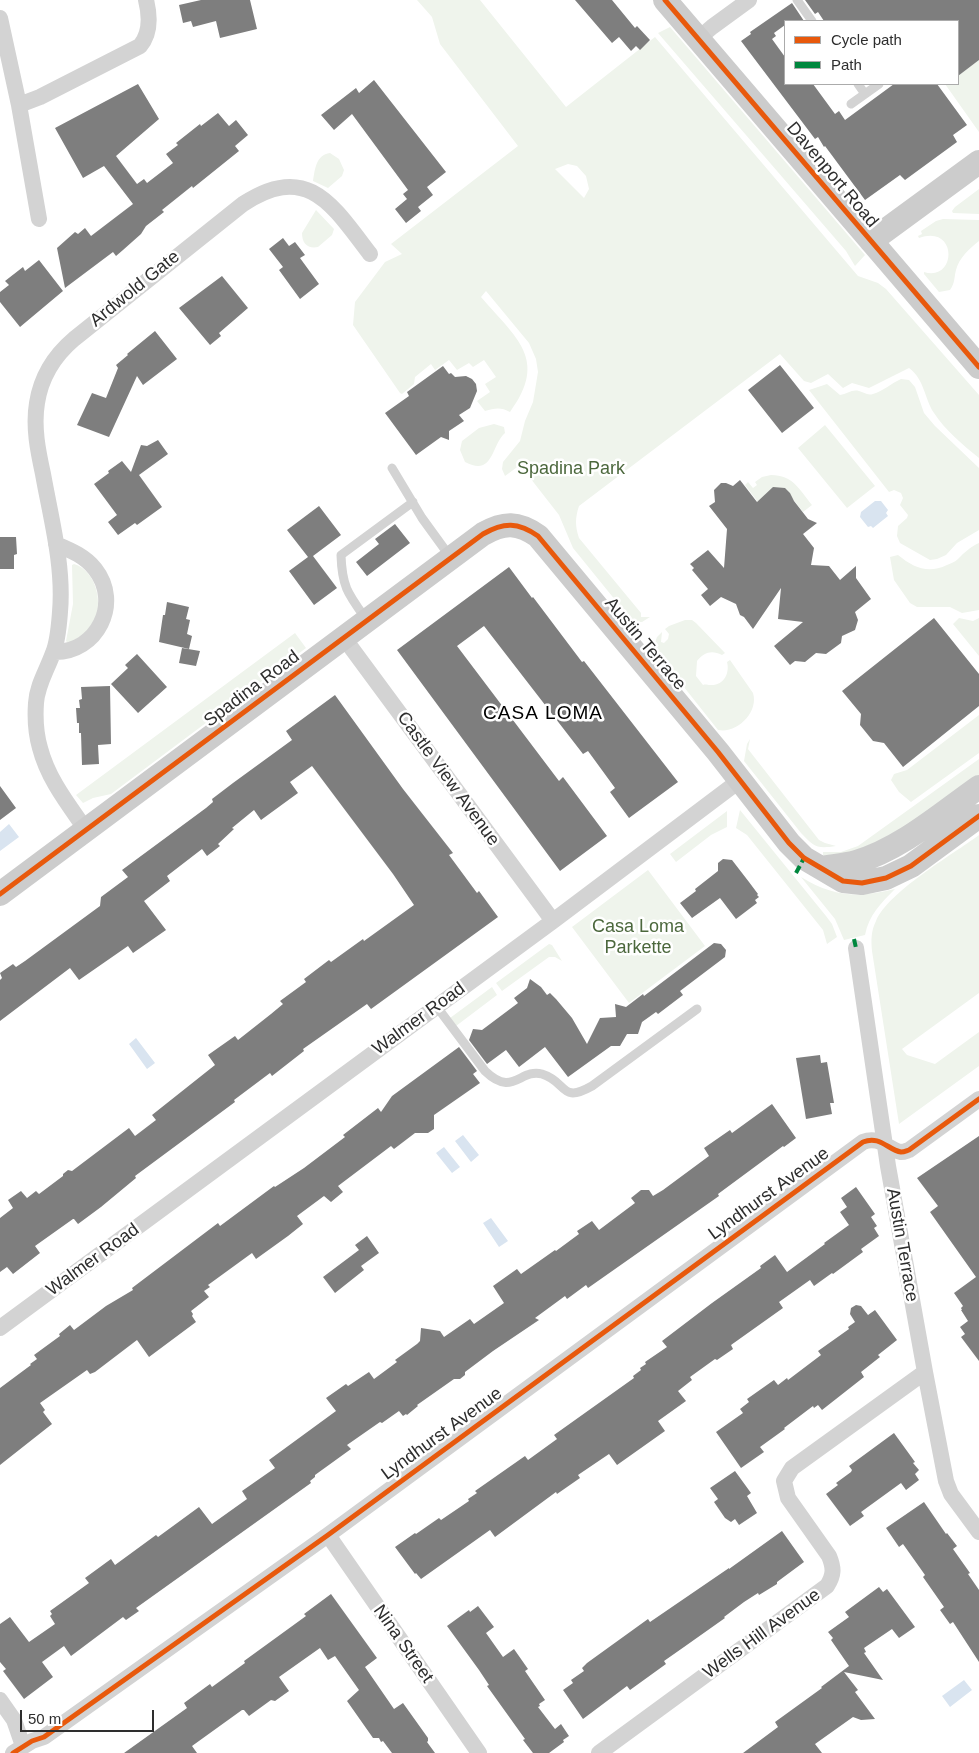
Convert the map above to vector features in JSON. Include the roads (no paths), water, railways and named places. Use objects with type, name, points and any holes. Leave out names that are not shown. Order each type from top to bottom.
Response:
[{"type":"street","points":[[19,105],[140,46],[144,41],[150,16],[146,0]]},
{"type":"street","name":"Davenport Road","points":[[665,0],[979,367]]},
{"type":"street","points":[[698,39],[749,0]]},
{"type":"street","points":[[0,18],[19,105],[39,219]]},
{"type":"street","points":[[871,241],[979,162]]},
{"type":"street","name":"Ardwold Gate","points":[[86,830],[49,774],[40,748],[36,723],[36,702],[39,687],[54,652],[60,612],[60,575],[56,544],[37,442],[35,420],[41,388],[46,374],[65,347],[156,272],[243,204],[274,188],[284,186],[296,187],[319,195],[330,203],[370,254]]},
{"type":"street","name":"Spadina Road","points":[[0,894],[493,528],[504,525],[527,528]]},
{"type":"street","name":"Austin Terrace","points":[[527,528],[538,536],[712,745],[739,781]]},
{"type":"street","points":[[54,652],[66,652],[86,642],[95,633],[103,620],[107,598],[103,582],[85,558],[56,544]]},
{"type":"street","name":"Castle View Avenue","points":[[344,638],[553,921]]},
{"type":"street","points":[[739,781],[789,843],[804,858],[843,881],[862,883],[886,878],[911,866],[979,816]]},
{"type":"street","name":"Walmer Road","points":[[0,1328],[437,1007],[739,781]]},
{"type":"street","points":[[822,868],[856,862],[874,856],[903,840],[979,787]]},
{"type":"street","name":"Austin Terrace","points":[[856,948],[885,1144],[946,1481],[952,1494],[979,1532]]},
{"type":"street","name":"Lyndhurst Avenue","points":[[18,1749],[44,1737],[328,1535],[863,1142],[869,1140],[885,1144],[901,1152],[909,1150],[979,1099]]},
{"type":"street","name":"Wells Hill Avenue","points":[[599,1753],[827,1586],[833,1577],[833,1564],[788,1498],[784,1480],[792,1468],[925,1372]]},
{"type":"street","name":"Nina Street","points":[[328,1535],[479,1753]]},
{"type":"street","points":[[0,1700],[5,1716],[14,1720],[18,1749]]},
{"type":"lane","points":[[797,0],[811,20]]},
{"type":"lane","points":[[859,85],[865,94]]},
{"type":"lane","points":[[851,104],[878,85]]},
{"type":"lane","points":[[392,468],[451,558]]},
{"type":"lane","points":[[368,620],[350,596],[343,581],[341,555],[413,502]]},
{"type":"lane","points":[[437,1007],[485,1072],[493,1079],[507,1083],[531,1075],[541,1074],[553,1080],[567,1093],[574,1094],[592,1086],[697,1009]]},
{"type":"district","name":"CASA LOMA","points":[[543,714]]},
{"type":"park label","name":"Spadina Park","points":[[571,469]]},
{"type":"park label","name":"Casa Loma Parkette","points":[[638,938]]}]
